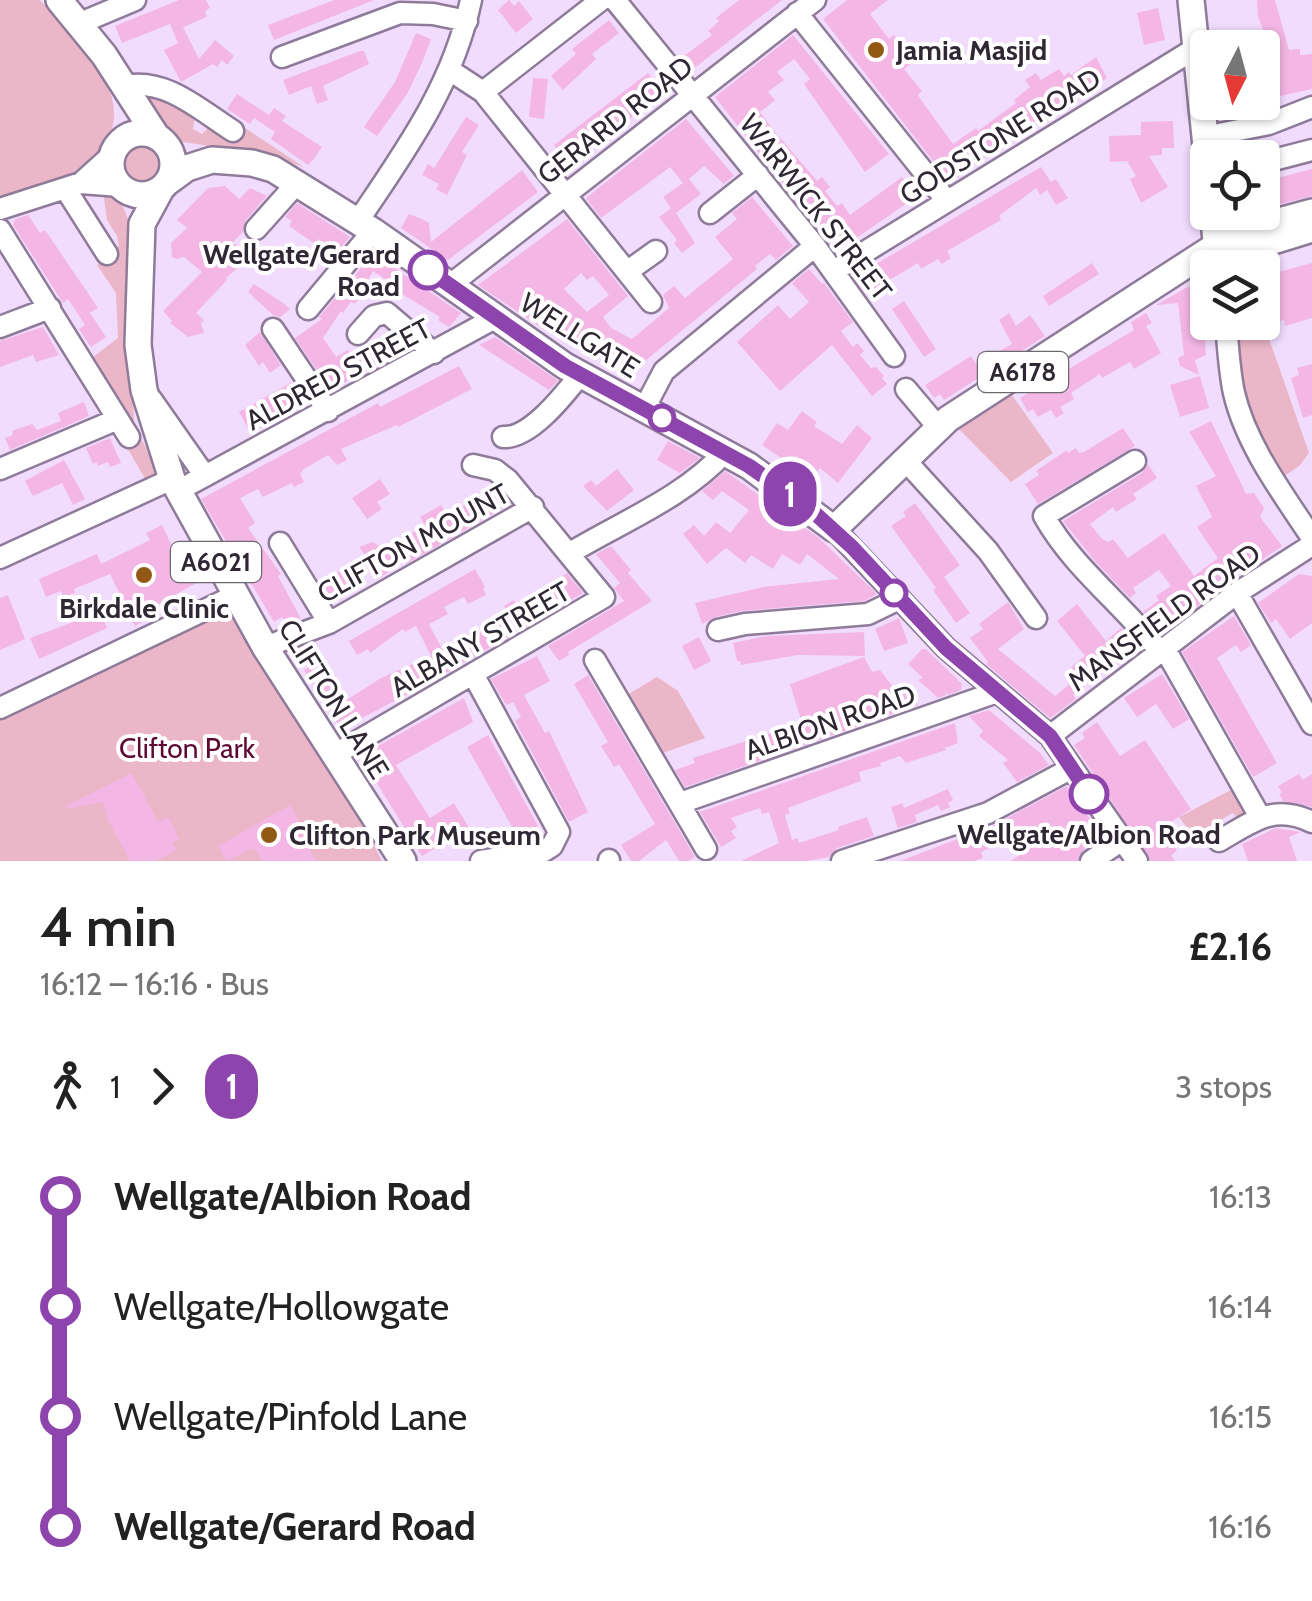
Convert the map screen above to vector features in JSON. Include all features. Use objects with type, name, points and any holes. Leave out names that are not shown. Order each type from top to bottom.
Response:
[{"type":"main road","points":[[58,0],[161,140],[173,162],[164,186]]},
{"type":"main road","points":[[1192,0],[1194,30]]},
{"type":"main road","points":[[116,148],[130,95]]},
{"type":"main road","points":[[1202,120],[1204,140]]},
{"type":"main road","points":[[116,148],[138,133],[161,140]]},
{"type":"main road","name":"WELLGATE","points":[[161,140],[212,160],[252,163],[298,182],[580,375],[749,466],[834,529]]},
{"type":"main road","name":"A6021","points":[[116,148],[112,172],[123,189]]},
{"type":"main road","points":[[123,189],[144,196],[187,168],[212,160]]},
{"type":"main road","name":"CLIFTON LANE","points":[[164,186],[142,224],[137,315],[144,390],[190,479],[234,596],[403,861]]},
{"type":"main road","name":"CLIFTON LANE","points":[[123,189],[142,224]]},
{"type":"main road","name":"A6178","points":[[1280,221],[1312,212]]},
{"type":"main road","name":"A6178","points":[[1242,250],[1312,229]]},
{"type":"main road","name":"A6178","points":[[1224,250],[1240,232],[1247,230]]},
{"type":"main road","name":"A6178","points":[[834,529],[938,428],[1190,266]]},
{"type":"main road","points":[[749,466],[831,500],[850,500],[872,493]]},
{"type":"street","points":[[78,24],[135,0]]},
{"type":"street","points":[[483,92],[601,0]]},
{"type":"street","name":"WARWICK STREET","points":[[615,0],[816,246],[894,356]]},
{"type":"street","name":"GERARD ROAD","points":[[450,285],[815,0]]},
{"type":"street","points":[[282,57],[400,12],[469,10],[451,71],[425,122],[366,226],[308,309]]},
{"type":"street","points":[[797,14],[947,200]]},
{"type":"street","name":"GODSTONE ROAD","points":[[834,270],[1190,52]]},
{"type":"street","points":[[451,71],[483,92],[651,302]]},
{"type":"street","points":[[130,95],[144,82],[160,86],[205,123],[233,131]]},
{"type":"street","points":[[1204,137],[1253,128],[1312,106]]},
{"type":"street","points":[[1253,128],[1256,140]]},
{"type":"street","points":[[73,186],[116,148]]},
{"type":"street","points":[[1280,156],[1312,150]]},
{"type":"street","points":[[710,212],[758,174]]},
{"type":"street","points":[[256,229],[298,182]]},
{"type":"street","points":[[73,186],[107,254]]},
{"type":"street","points":[[0,210],[73,186],[123,189]]},
{"type":"street","points":[[0,230],[124,428],[0,470]]},
{"type":"street","points":[[644,409],[664,372],[816,246]]},
{"type":"street","points":[[628,271],[656,251]]},
{"type":"street","points":[[0,327],[50,308]]},
{"type":"street","points":[[358,334],[374,316],[387,313],[434,353]]},
{"type":"street","name":"ALDRED STREET","points":[[0,558],[190,479],[328,411],[495,318]]},
{"type":"street","points":[[273,329],[328,411]]},
{"type":"street","points":[[1228,340],[1234,392],[1244,422],[1277,486],[1312,541]]},
{"type":"street","points":[[504,437],[517,437],[529,428],[580,375]]},
{"type":"street","points":[[906,389],[938,428]]},
{"type":"street","points":[[570,553],[680,490],[709,470],[725,452]]},
{"type":"street","points":[[905,460],[988,551],[1036,618]]},
{"type":"street","points":[[1135,461],[1044,516],[1090,576],[1162,650],[1209,723],[1260,817]]},
{"type":"street","name":"CLIFTON MOUNT","points":[[473,465],[495,470],[570,553]]},
{"type":"street","name":"CLIFTON MOUNT","points":[[265,647],[329,622],[532,507]]},
{"type":"street","name":"WELLGATE","points":[[834,529],[946,648],[1050,736],[1137,861]]},
{"type":"street","name":"MANSFIELD ROAD","points":[[1050,736],[1312,541]]},
{"type":"street","points":[[280,543],[329,622]]},
{"type":"street","name":"ALBANY STREET","points":[[334,755],[602,600],[603,594],[570,553]]},
{"type":"street","points":[[1236,594],[1312,724]]},
{"type":"street","points":[[0,708],[234,596]]},
{"type":"street","points":[[718,630],[762,622],[868,614],[899,598]]},
{"type":"street","points":[[594,660],[706,850]]},
{"type":"street","points":[[473,674],[556,822],[558,836],[544,851],[481,861]]},
{"type":"street","name":"ALBION ROAD","points":[[680,803],[997,692]]},
{"type":"street","points":[[842,861],[988,813],[1072,768]]},
{"type":"street","points":[[1219,840],[1260,817],[1284,812],[1312,822]]},
{"type":"street","points":[[1091,861],[1121,841]]},
{"type":"green space","points":[[0,0],[40,0],[85,50],[109,88],[114,108],[112,128],[102,148],[85,166],[64,178],[0,198]]},
{"type":"green space","points":[[154,90],[195,117],[193,129],[202,134],[215,129],[233,137],[242,126],[304,167],[257,153],[183,142],[168,133],[143,95]]},
{"type":"green space","points":[[143,147],[156,152],[161,165],[156,178],[143,183],[130,178],[125,165],[130,152]]},
{"type":"green space","points":[[103,191],[120,202],[129,222],[134,421],[154,468],[155,475],[147,482],[125,444],[89,360],[118,338],[116,293],[97,265],[119,246],[107,220]]},
{"type":"green space","points":[[1234,340],[1269,340],[1309,453],[1299,466],[1280,479],[1242,391]]},
{"type":"green space","points":[[1009,391],[1053,453],[1011,482],[956,426]]},
{"type":"green space","name":"Clifton Park","points":[[220,608],[232,609],[351,800],[382,861],[0,861],[0,714]]},
{"type":"green space","points":[[657,677],[678,691],[705,738],[663,753],[627,695]]},
{"type":"green space","points":[[1233,789],[1247,814],[1243,823],[1233,813],[1206,828],[1212,840],[1201,847],[1179,817]]},
{"type":"building","points":[[179,0],[206,0],[210,8],[205,11],[207,17],[183,27],[199,59],[215,40],[234,56],[227,65],[222,60],[217,67],[213,64],[181,82],[164,50],[178,43],[170,24],[122,43],[115,26]]},
{"type":"building","points":[[334,0],[374,0],[274,40],[268,25]]},
{"type":"building","points":[[509,0],[514,6],[519,1],[533,19],[516,33],[498,10]]},
{"type":"building","points":[[739,0],[782,0],[693,69],[684,56],[712,35],[708,31],[719,21],[716,18]]},
{"type":"building","points":[[847,0],[888,0],[870,14],[889,39],[894,35],[914,61],[904,69],[922,91],[918,95],[953,144],[1016,103],[1014,100],[1030,87],[1025,80],[1036,73],[1041,80],[1059,69],[1064,76],[1069,72],[1071,75],[1096,57],[1107,78],[1066,106],[1039,118],[950,183],[823,19]]},
{"type":"building","points":[[1257,0],[1275,0],[1289,50],[1300,49],[1300,55],[1312,54],[1312,89],[1280,96],[1280,30],[1263,30]]},
{"type":"building","points":[[1158,8],[1165,40],[1144,45],[1137,13]]},
{"type":"building","points":[[609,20],[619,33],[592,54],[596,59],[563,90],[551,76],[576,54],[572,49]]},
{"type":"building","points":[[416,33],[431,39],[422,63],[407,94],[377,136],[364,127],[395,82]]},
{"type":"building","points":[[793,35],[889,154],[865,172],[804,84],[810,79],[794,59],[777,72],[784,80],[768,92],[775,100],[760,112],[771,127],[817,181],[822,177],[830,187],[825,191],[837,206],[842,203],[850,215],[902,177],[916,197],[836,252],[715,97]]},
{"type":"building","points":[[364,51],[369,64],[323,86],[328,100],[317,104],[311,86],[289,95],[283,80]]},
{"type":"building","points":[[648,73],[663,93],[566,169],[554,145]]},
{"type":"building","points":[[533,78],[548,79],[544,119],[529,117]]},
{"type":"building","points":[[237,94],[269,115],[274,108],[286,116],[282,121],[322,147],[313,160],[308,165],[271,139],[275,132],[254,118],[250,124],[227,109]]},
{"type":"building","points":[[466,117],[479,125],[462,152],[467,155],[447,195],[436,189],[439,184],[422,175],[428,164],[434,168]]},
{"type":"building","points":[[686,119],[734,176],[724,184],[704,166],[689,179],[701,194],[676,213],[695,243],[682,253],[659,217],[671,208],[663,197],[683,183],[670,167],[601,218],[586,198]]},
{"type":"building","points":[[1173,121],[1174,148],[1162,148],[1162,155],[1149,156],[1168,187],[1141,203],[1130,179],[1136,176],[1127,161],[1110,162],[1109,136],[1141,135],[1141,122]]},
{"type":"building","points":[[1041,167],[1051,182],[1056,179],[1068,198],[1056,205],[1047,190],[1040,195],[1036,188],[999,216],[1001,220],[947,251],[951,258],[942,264],[938,259],[921,269],[918,263],[866,294],[854,277]]},
{"type":"building","points":[[1312,169],[1312,196],[1280,204],[1280,177]]},
{"type":"building","points":[[522,170],[538,192],[448,260],[401,228],[409,214],[422,219],[429,223],[431,242]]},
{"type":"building","points":[[225,186],[239,199],[250,188],[267,196],[233,242],[249,258],[196,313],[204,320],[204,333],[188,337],[170,323],[163,311],[202,272],[184,257],[172,257],[171,243],[187,228],[177,220],[208,188]]},
{"type":"building","points":[[752,197],[793,246],[776,260],[770,254],[634,370],[593,348],[582,335],[576,344],[548,328],[546,331],[478,285],[567,219],[628,296],[603,317],[611,328],[632,339],[669,308],[663,295],[674,286],[685,298],[733,259],[715,237],[737,219],[732,213]],"holes":[[[581,273],[587,280],[593,276],[609,295],[587,312],[564,289]]]},
{"type":"building","points":[[297,203],[350,237],[337,252],[318,239],[315,244],[289,226],[292,221],[285,217]]},
{"type":"building","points":[[28,215],[40,233],[45,230],[98,308],[90,313],[106,337],[91,347],[79,329],[85,325],[68,299],[63,303],[13,225],[15,219]]},
{"type":"building","points":[[372,253],[461,313],[449,327],[373,271],[355,304],[351,302],[341,311],[323,338],[336,357],[348,350],[350,354],[355,352],[359,360],[396,339],[409,349],[330,390],[295,338],[322,319],[319,317]]},
{"type":"building","points":[[1092,263],[1099,274],[1049,306],[1043,296]]},
{"type":"building","points":[[1312,263],[1312,318],[1285,326],[1284,320],[1280,321],[1280,272]]},
{"type":"building","points":[[809,269],[853,322],[841,331],[853,347],[857,343],[864,351],[860,355],[871,368],[876,367],[884,376],[887,384],[872,396],[832,345],[780,391],[737,342],[778,305],[790,319],[809,302],[792,283]]},
{"type":"building","points":[[254,284],[290,309],[280,317],[273,315],[248,292]]},
{"type":"building","points":[[1190,286],[1190,340],[1205,340],[1206,355],[1195,360],[1199,375],[1180,366],[1178,358],[1184,355],[1178,303],[1156,305]]},
{"type":"building","points":[[904,301],[936,349],[924,357],[892,309]]},
{"type":"building","points":[[1009,313],[1016,326],[1030,315],[1045,336],[944,400],[940,394],[934,398],[925,385],[971,356],[976,364],[1012,344],[999,320]]},
{"type":"building","points":[[1146,313],[1152,323],[1146,326],[1161,353],[1134,369],[1130,362],[1102,378],[1100,374],[1071,393],[1074,399],[1060,407],[1064,413],[1056,418],[1051,410],[1038,417],[1033,409],[1028,412],[1020,398],[1134,330],[1131,322]]},
{"type":"building","points":[[43,327],[59,355],[36,362],[33,355],[0,367],[0,341]]},
{"type":"building","points":[[260,332],[281,365],[270,373],[263,362],[259,366],[245,345]]},
{"type":"building","points":[[495,337],[558,381],[549,390],[479,345]]},
{"type":"building","points":[[1312,364],[1312,415],[1303,418],[1291,378],[1299,375],[1297,368]]},
{"type":"building","points":[[459,366],[472,389],[398,427],[341,449],[347,460],[337,465],[328,455],[304,469],[300,474],[304,482],[294,487],[292,483],[263,497],[258,489],[240,498],[255,523],[248,528],[281,574],[278,576],[301,619],[287,624],[282,617],[274,622],[201,499],[378,403],[380,407]]},
{"type":"building","points":[[1200,376],[1209,408],[1180,417],[1170,385]]},
{"type":"building","points":[[292,382],[305,402],[249,430],[239,412]]},
{"type":"building","points":[[84,402],[89,416],[10,450],[5,438],[13,435],[12,431],[32,424],[37,430],[61,421],[58,413]]},
{"type":"building","points":[[802,411],[817,422],[814,426],[842,444],[857,425],[872,438],[838,483],[820,468],[817,472],[800,461],[796,468],[762,445],[777,423],[788,430]]},
{"type":"building","points":[[1211,421],[1246,494],[1254,493],[1264,508],[1260,517],[1282,546],[1252,567],[1247,560],[1200,596],[1204,601],[1162,632],[1143,612],[1171,586],[1159,570],[1133,588],[1136,593],[1130,598],[1063,521],[1142,473],[1148,464],[1157,478],[1133,494],[1137,499],[1116,512],[1113,507],[1090,524],[1102,539],[1113,539],[1128,558],[1164,533],[1194,576],[1218,558],[1197,527],[1212,517],[1196,486],[1216,476],[1189,432]]},
{"type":"building","points":[[1123,428],[1135,446],[1038,504],[1025,484],[1039,475],[1036,471],[1067,450],[1068,453],[1076,448],[1079,453],[1084,452]]},
{"type":"building","points":[[110,438],[121,463],[110,467],[108,462],[93,464],[86,448]]},
{"type":"building","points":[[668,441],[700,458],[680,473],[657,460]]},
{"type":"building","points":[[64,460],[85,499],[73,505],[62,483],[33,496],[25,481]]},
{"type":"building","points":[[617,469],[634,490],[607,511],[583,486],[591,480],[596,486]]},
{"type":"building","points":[[725,471],[819,538],[877,594],[864,601],[742,611],[702,624],[695,603],[763,587],[839,579],[807,554],[800,565],[782,554],[773,569],[751,555],[745,563],[726,548],[707,564],[683,534],[694,525],[704,536],[716,522],[730,533],[749,510],[722,491],[713,500],[702,491]]},
{"type":"building","points":[[380,479],[390,494],[377,502],[382,509],[367,519],[352,498]]},
{"type":"building","points":[[499,491],[510,504],[406,564],[404,561],[377,580],[365,565],[370,562],[359,547],[373,542],[384,550],[425,525],[420,517],[441,505],[447,515],[470,502],[472,507]]},
{"type":"building","points":[[915,503],[960,565],[944,577],[970,613],[956,623],[891,526],[906,516],[903,512]]},
{"type":"building","name":"Birkdale Clinic","points":[[162,525],[173,548],[177,551],[185,546],[198,582],[143,613],[146,620],[135,626],[110,574],[74,589],[75,593],[63,597],[61,591],[46,597],[39,579],[97,554],[101,564],[150,540],[146,533]]},
{"type":"building","points":[[611,546],[652,601],[559,661],[548,646],[624,601],[614,588],[620,583],[596,554]]},
{"type":"building","points":[[475,569],[486,595],[468,604],[464,597],[444,607],[448,614],[429,624],[442,649],[508,612],[504,606],[514,600],[516,605],[567,573],[583,593],[343,732],[304,670],[321,658],[345,701],[381,678],[431,656],[416,626],[405,632],[403,629],[370,653],[368,649],[357,655],[349,641]]},
{"type":"building","points":[[343,570],[354,582],[344,588],[348,595],[335,603],[320,581]]},
{"type":"building","points":[[1299,574],[1312,576],[1312,623],[1290,639],[1276,619],[1271,623],[1258,603]]},
{"type":"building","points":[[8,595],[25,639],[0,650],[0,598]]},
{"type":"building","points":[[1008,602],[1024,629],[998,649],[1055,696],[1078,677],[1071,667],[1085,656],[1057,621],[1077,604],[1106,641],[1121,628],[1138,647],[1073,695],[1076,699],[1050,718],[986,664],[970,638],[983,629],[979,624]]},
{"type":"building","points":[[100,612],[107,628],[39,659],[30,638]]},
{"type":"building","points":[[1234,616],[1251,645],[1241,652],[1236,645],[1217,658],[1277,763],[1253,777],[1182,652]]},
{"type":"building","points":[[899,618],[908,643],[884,651],[875,629]]},
{"type":"building","points":[[864,632],[865,656],[798,655],[741,665],[733,643],[767,636]]},
{"type":"building","points":[[699,637],[711,661],[694,670],[682,646]]},
{"type":"building","points":[[922,649],[962,684],[961,690],[948,695],[945,691],[946,695],[938,698],[918,680],[923,678],[908,664]]},
{"type":"building","points":[[537,656],[550,681],[524,695],[545,733],[549,731],[588,812],[569,822],[515,721],[521,717],[513,702],[506,705],[491,679]]},
{"type":"building","points":[[864,657],[872,672],[880,670],[893,687],[908,683],[918,705],[685,787],[675,770],[695,763],[693,758],[802,723],[790,684]]},
{"type":"building","points":[[1162,674],[1189,719],[1173,729],[1156,704],[1137,717],[1124,698]]},
{"type":"building","points":[[588,675],[695,857],[688,861],[679,861],[666,840],[639,861],[631,861],[621,845],[655,824],[619,764],[614,767],[601,746],[608,742],[574,684]]},
{"type":"building","points":[[464,698],[473,722],[396,765],[430,818],[454,803],[477,841],[464,849],[451,827],[434,838],[439,846],[422,856],[360,756]]},
{"type":"building","points":[[989,710],[1049,765],[1017,782],[1003,763],[1008,760],[979,736],[983,731],[969,716]]},
{"type":"building","points":[[1097,722],[1120,756],[1145,740],[1191,809],[1160,829],[1177,850],[1171,856],[1175,861],[1151,861],[1074,745]]},
{"type":"building","points":[[955,723],[958,743],[946,750],[906,763],[900,756],[880,763],[881,766],[859,772],[861,781],[788,808],[790,813],[785,815],[792,840],[797,838],[799,843],[867,817],[874,836],[837,848],[829,857],[741,861],[779,843],[769,812],[762,814],[760,808],[731,818],[737,827],[731,831],[736,838],[721,847],[700,812]]},
{"type":"building","points":[[488,735],[538,826],[523,834],[515,832],[467,747]]},
{"type":"building","points":[[132,773],[158,822],[168,817],[179,839],[172,843],[176,850],[156,861],[130,861],[103,802],[67,809],[66,806]]},
{"type":"building","points":[[1299,774],[1303,780],[1312,774],[1312,807],[1283,801],[1279,794],[1282,793],[1278,786]]},
{"type":"building","points":[[1067,786],[1080,811],[1083,809],[1103,837],[1083,850],[1077,861],[1011,861],[1025,851],[1017,835],[981,852],[983,858],[974,861],[900,861],[994,825]]},
{"type":"building","points":[[948,789],[953,800],[948,803],[950,807],[941,811],[938,805],[915,815],[917,822],[898,828],[891,807],[902,803],[904,808]]},
{"type":"building","name":"Clifton Park Museum","points":[[290,805],[316,861],[262,861],[254,848],[226,861],[218,846]]},
{"type":"building","points":[[1276,828],[1301,832],[1289,837],[1297,861],[1248,861],[1242,844]]},
{"type":"bus line","name":"1","points":[[428,270],[565,366],[749,466],[809,508],[852,547],[946,648],[1050,736],[1089,794]]},
{"type":"place","name":"Jamia Masjid","points":[[876,50]]},
{"type":"place","name":"Wellgate/Gerard Road","points":[[428,270]]},
{"type":"place","name":"Birkdale Clinic","points":[[144,575]]},
{"type":"place","name":"Wellgate/Albion Road","points":[[1089,794]]},
{"type":"place","name":"Clifton Park Museum","points":[[269,835]]}]
